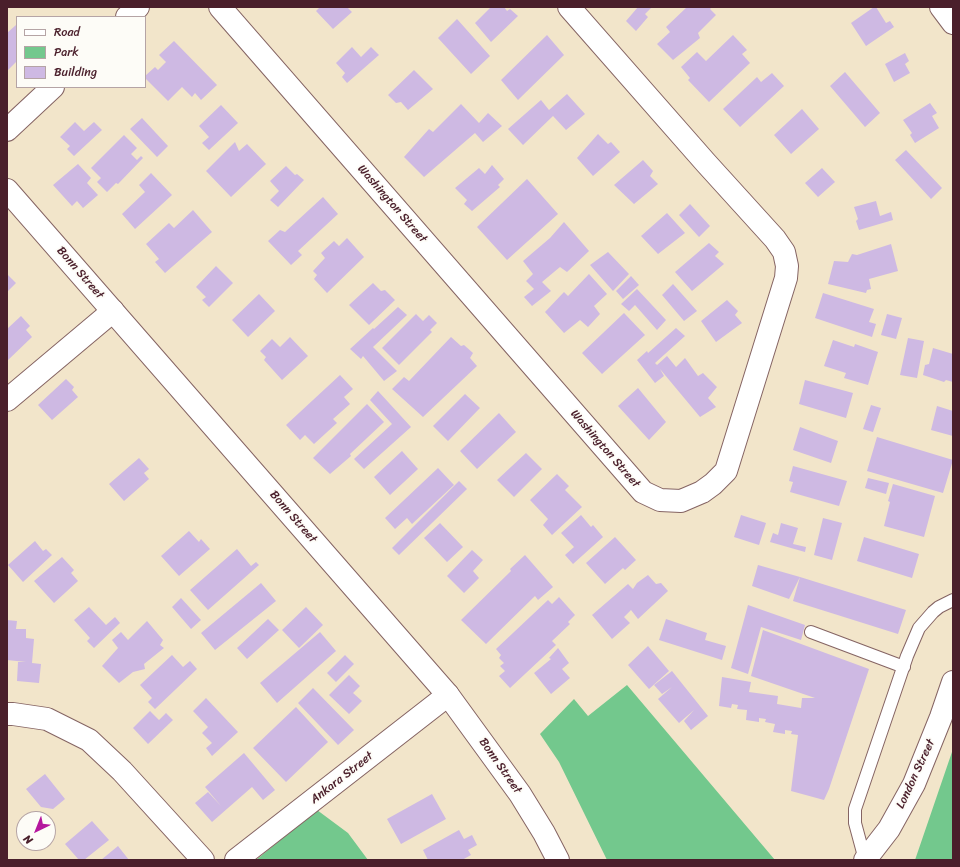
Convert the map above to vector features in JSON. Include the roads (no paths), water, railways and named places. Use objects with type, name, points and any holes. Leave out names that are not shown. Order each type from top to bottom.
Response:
[{"type":"street","points":[[129,16],[138,7]]},
{"type":"street","name":"Washington Street","points":[[220,7],[643,492],[660,500],[681,501],[702,492],[713,484],[726,471],[786,278],[787,266],[784,252],[569,7]]},
{"type":"street","points":[[941,7],[953,23]]},
{"type":"street","points":[[7,130],[52,88]]},
{"type":"street","name":"Bonn Street","points":[[7,190],[448,695],[520,794],[544,833],[558,860]]},
{"type":"street","points":[[7,400],[113,311]]},
{"type":"street","name":"London Street","points":[[865,860],[889,829],[914,784],[941,717],[953,682]]},
{"type":"street","name":"Ankara Street","points":[[236,860],[448,695]]},
{"type":"street","points":[[7,714],[47,719],[88,740],[122,771],[203,860]]},
{"type":"lane","points":[[865,860],[855,822],[855,809],[919,628],[932,612],[953,600]]},
{"type":"lane","points":[[811,632],[904,667]]}]
